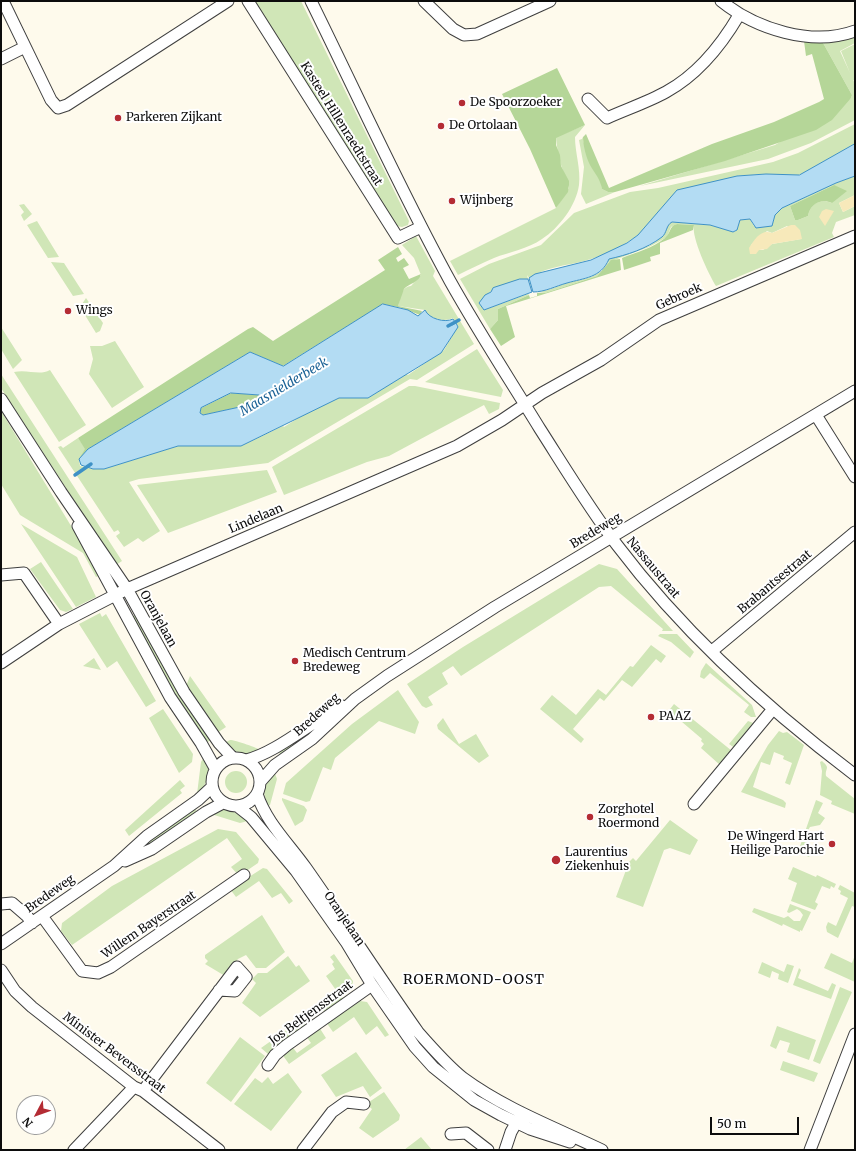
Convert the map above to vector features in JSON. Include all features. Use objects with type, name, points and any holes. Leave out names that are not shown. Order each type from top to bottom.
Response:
[{"type":"street","points":[[3,1],[51,100],[58,108],[67,105],[228,1]]},
{"type":"street","name":"Kasteel Hillenraedtstraat","points":[[248,1],[398,238],[421,227]]},
{"type":"street","name":"Kasteel Hillenraedtstraat","points":[[311,1],[421,227],[484,339],[525,404]]},
{"type":"street","points":[[424,1],[453,29],[464,35],[477,34],[550,1]]},
{"type":"street","points":[[721,1],[739,15],[772,29],[800,35],[837,36],[855,31]]},
{"type":"street","points":[[588,99],[607,118],[666,92],[684,80],[704,61],[728,34],[739,15]]},
{"type":"street","points":[[1,59],[25,47]]},
{"type":"street","name":"Gebroek","points":[[525,404],[602,360],[659,320],[855,236]]},
{"type":"street","name":"Bredeweg","points":[[260,782],[275,765],[312,739],[355,699],[387,676],[495,607],[855,391]]},
{"type":"street","name":"Oranjelaan","points":[[1,399],[60,492],[170,697],[201,743],[215,768]]},
{"type":"street","name":"Nassaustraat","points":[[525,404],[611,538],[670,608],[712,651],[773,708],[816,745],[855,775]]},
{"type":"street","name":"Lindelaan","points":[[1,663],[59,624],[131,587],[457,446],[525,404]]},
{"type":"street","points":[[816,415],[855,477]]},
{"type":"street","name":"Oranjelaan","points":[[60,492],[131,587],[184,692],[219,744],[233,758]]},
{"type":"street","name":"Brabantsestraat","points":[[712,651],[855,532]]},
{"type":"street","points":[[1,575],[24,573],[59,624]]},
{"type":"street","name":"Bredeweg","points":[[246,760],[266,752],[324,715],[355,699]]},
{"type":"street","points":[[694,804],[773,708]]},
{"type":"street","points":[[233,758],[246,760],[256,769],[260,782],[257,794],[249,803],[237,806],[223,803],[216,796],[212,787],[211,780],[215,768],[220,763],[233,758]]},
{"type":"street","name":"Bredeweg","points":[[1,944],[114,866],[147,836],[198,800],[212,787]]},
{"type":"street","name":"Oranjelaan","points":[[257,794],[260,803],[271,822],[306,868],[418,1032],[430,1045],[462,1077],[520,1117],[530,1129],[564,1139],[587,1150]]},
{"type":"street","name":"Bredeweg","points":[[114,866],[152,848],[206,812],[223,803]]},
{"type":"street","name":"Oranjelaan","points":[[237,806],[251,817],[296,871],[346,942],[372,985],[421,1054],[443,1076],[474,1100],[602,1150]]},
{"type":"street","name":"Willem Bayerstraat","points":[[42,916],[82,971],[98,973],[112,967],[244,875]]},
{"type":"street","points":[[1,904],[12,903],[32,922]]},
{"type":"street","name":"Minister Beversstraat","points":[[1,970],[15,991],[32,1007],[219,1150]]},
{"type":"street","name":"Jos Beltjensstraat","points":[[268,1065],[275,1055],[287,1045],[372,985]]},
{"type":"street","points":[[74,1150],[138,1089],[220,990]]},
{"type":"street","points":[[810,1150],[832,1089],[855,1034]]},
{"type":"street","points":[[421,1054],[430,1045]]},
{"type":"street","points":[[303,1150],[332,1112],[346,1102],[364,1104]]},
{"type":"street","points":[[505,1150],[511,1132],[520,1117]]},
{"type":"street","points":[[451,1134],[466,1133],[488,1150]]},
{"type":"green space","points":[[253,1],[301,1],[409,221],[408,225],[402,227],[397,226]]},
{"type":"green space","points":[[855,34],[855,43],[840,51],[850,73],[841,51],[855,44],[855,81],[853,80],[855,83],[855,120],[811,143],[768,159],[640,186],[775,145],[851,98],[852,95],[822,41]]},
{"type":"green space","points":[[804,41],[822,41],[852,95],[832,120],[816,130],[725,161],[615,192],[608,192],[602,189],[599,179],[590,165],[586,155],[583,137],[586,134],[609,188],[712,144],[774,122],[824,99],[812,54],[806,56]]},
{"type":"green space","points":[[557,68],[585,125],[556,138],[556,145],[560,155],[561,166],[569,181],[569,185],[568,192],[556,208],[530,149],[502,94]]},
{"type":"green space","points":[[855,124],[855,144],[802,174],[795,176],[766,174],[737,176],[638,235],[624,245],[601,256],[546,270],[529,278],[527,275],[528,279],[491,291],[479,303],[484,310],[528,294],[529,295],[498,309],[498,320],[490,329],[460,279],[489,264],[541,245],[574,213],[630,192],[658,188],[773,162],[798,153]]},
{"type":"green space","points":[[585,125],[575,137],[579,173],[577,193],[566,216],[555,229],[537,242],[525,248],[494,258],[458,275],[450,261],[556,208],[569,188],[569,185],[560,162],[556,137]]},
{"type":"green space","points":[[583,137],[583,141],[601,181],[602,189],[608,192],[615,192],[586,204],[581,194],[584,167],[579,140]]},
{"type":"green space","points":[[855,176],[855,195],[839,203],[843,212],[855,206],[855,215],[836,222],[832,233],[834,237],[716,286],[709,274],[698,247],[695,238],[694,225],[677,224],[671,227],[667,237],[649,247],[609,262],[606,265],[609,259],[649,246],[662,237],[670,222],[710,225],[734,232],[737,230],[740,220],[750,219],[754,226],[773,222],[775,215],[782,208],[836,183]],"holes":[[[834,185],[832,203],[823,201],[816,203],[811,208],[808,216],[798,220],[795,220],[790,206]],[[787,226],[801,239],[772,244],[763,250],[759,250],[751,245],[767,231],[772,233]]]},
{"type":"green space","points":[[834,185],[847,191],[832,203],[824,201],[817,203],[811,208],[808,216],[795,220],[790,206]]},
{"type":"green space","points":[[24,204],[32,214],[24,221],[21,215],[24,212],[19,205]]},
{"type":"green space","points":[[37,221],[59,257],[48,258],[27,225]]},
{"type":"green space","points":[[674,225],[694,225],[693,230],[660,243],[660,254],[650,257],[651,261],[624,270],[622,258],[645,250],[660,241],[667,236]]},
{"type":"green space","points":[[416,236],[435,271],[433,276],[474,344],[417,380],[410,379],[268,463],[139,479],[129,482],[160,531],[143,542],[138,538],[124,547],[116,536],[120,533],[118,530],[114,532],[58,447],[61,446],[63,448],[78,438],[86,449],[79,459],[80,466],[93,469],[107,468],[178,446],[241,446],[283,426],[284,427],[303,415],[338,398],[368,398],[406,374],[408,375],[444,350],[458,326],[456,323],[453,323],[455,322],[453,318],[442,320],[430,316],[425,310],[398,306],[403,290],[411,286],[421,275],[414,258],[402,245]]},
{"type":"green space","points":[[398,247],[402,254],[396,258],[398,262],[404,258],[409,265],[403,268],[409,279],[421,274],[416,281],[404,289],[398,306],[422,311],[420,315],[402,308],[383,304],[283,366],[250,352],[88,449],[79,459],[85,449],[78,438],[248,329],[253,327],[273,341],[385,270],[378,260]]},
{"type":"green space","points":[[620,259],[621,270],[506,306],[515,337],[501,346],[490,329],[498,320],[498,309],[529,295],[530,298],[537,296],[537,293],[545,293],[597,276],[611,260]]},
{"type":"green space","points":[[51,262],[64,263],[84,294],[73,296]]},
{"type":"green space","points":[[602,270],[597,276],[545,293],[536,292],[548,290],[597,274]]},
{"type":"green space","points":[[86,298],[103,323],[100,331],[96,333],[80,307]]},
{"type":"green space","points":[[1,327],[22,360],[13,369],[1,349]]},
{"type":"green space","points":[[115,341],[144,387],[112,408],[89,374],[93,359],[90,346],[102,346]]},
{"type":"green space","points":[[477,349],[503,390],[501,397],[425,382]]},
{"type":"green space","points":[[50,370],[86,425],[59,442],[14,372],[46,372]]},
{"type":"green space","points":[[1,374],[122,561],[116,565],[1,388]]},
{"type":"green space","points":[[409,386],[500,403],[499,409],[489,414],[484,405],[389,456],[367,462],[284,495],[272,467]]},
{"type":"green space","points":[[231,393],[259,395],[262,398],[258,403],[203,415],[200,413],[201,408]]},
{"type":"green space","points":[[1,411],[101,575],[96,577],[83,553],[20,515],[1,484]]},
{"type":"green space","points":[[267,470],[277,492],[168,533],[137,485]]},
{"type":"green space","points":[[21,524],[77,557],[96,597],[76,607]]},
{"type":"green space","points":[[41,562],[73,609],[66,612],[60,610],[30,569]]},
{"type":"green space","points":[[599,564],[617,569],[673,631],[662,631],[663,629],[611,586],[599,587],[461,676],[453,666],[442,673],[448,684],[428,697],[433,705],[426,708],[422,706],[407,684],[463,647]]},
{"type":"green space","points":[[100,613],[102,617],[106,614],[156,701],[146,707],[117,661],[107,668],[79,624]]},
{"type":"green space","points":[[137,614],[211,740],[206,743],[173,695],[131,617]]},
{"type":"green space","points":[[660,634],[677,634],[694,652],[690,658],[671,642],[658,636]]},
{"type":"green space","points":[[651,645],[666,656],[661,663],[656,659],[632,687],[622,680],[604,701],[600,698],[573,729],[584,739],[581,743],[540,709],[552,695],[576,715],[598,689],[606,695],[630,666],[633,667]]},
{"type":"green space","points":[[94,658],[101,670],[83,666]]},
{"type":"green space","points":[[706,663],[752,705],[756,717],[751,717],[744,712],[749,705],[710,673],[704,679],[700,677],[701,671]]},
{"type":"green space","points":[[190,676],[226,727],[217,733],[186,686]]},
{"type":"green space","points":[[398,690],[419,722],[415,734],[379,721],[335,758],[331,770],[323,767],[310,801],[306,802],[283,794],[286,783],[352,724]]},
{"type":"green space","points":[[674,704],[732,751],[720,765],[701,748],[704,744],[701,741],[702,739],[675,716],[673,718],[667,713]]},
{"type":"green space","points":[[163,709],[193,754],[192,762],[179,773],[149,718]]},
{"type":"green space","points":[[331,714],[313,734],[281,755],[277,750]]},
{"type":"green space","points":[[443,718],[459,744],[476,734],[489,756],[479,763],[438,729],[437,725]]},
{"type":"green space","points":[[748,721],[756,724],[736,749],[729,744]]},
{"type":"green space","points":[[779,731],[783,733],[787,732],[804,745],[790,785],[785,783],[792,763],[783,759],[784,756],[774,752],[770,765],[761,762],[753,787],[783,800],[786,803],[785,808],[741,792],[768,745]]},
{"type":"green space","points":[[230,740],[247,744],[261,751],[251,754],[237,752],[224,743]]},
{"type":"green space","points":[[204,757],[208,767],[208,777],[204,786],[197,794],[201,762]]},
{"type":"green space","points":[[822,761],[827,767],[826,776],[855,799],[855,814],[831,804],[832,801],[820,795],[822,771],[820,762]]},
{"type":"green space","points":[[236,771],[244,774],[247,782],[244,790],[236,793],[228,790],[225,782],[228,774]]},
{"type":"green space","points":[[274,771],[277,779],[270,805],[267,807],[264,792],[266,784]]},
{"type":"green space","points":[[180,780],[185,786],[180,790],[182,793],[129,836],[125,830]]},
{"type":"green space","points":[[282,798],[304,806],[307,810],[303,821],[295,826]]},
{"type":"green space","points":[[816,800],[823,803],[818,813],[825,818],[820,825],[810,827],[807,833],[806,840],[810,847],[808,851],[810,855],[809,857],[798,852]]},
{"type":"green space","points":[[194,807],[198,813],[155,844],[132,852]]},
{"type":"green space","points":[[217,810],[231,810],[248,821],[240,823],[211,814]]},
{"type":"green space","points":[[670,820],[698,840],[690,855],[670,848],[664,850],[643,907],[616,897],[629,862],[633,858],[636,861]]},
{"type":"green space","points":[[218,829],[236,832],[259,859],[258,863],[239,876],[231,867],[242,859],[227,838],[72,945],[61,931],[62,923],[112,886]]},
{"type":"green space","points":[[793,867],[816,877],[817,875],[836,884],[834,888],[831,886],[830,889],[822,886],[815,902],[818,904],[815,910],[791,901],[797,883],[788,879]]},
{"type":"green space","points":[[263,868],[267,869],[293,901],[289,904],[281,893],[272,898],[259,881],[236,897],[230,889]]},
{"type":"green space","points":[[840,885],[855,893],[855,907],[852,906],[838,938],[827,932],[826,927],[828,922],[836,926],[848,898],[840,894],[841,891],[838,889]]},
{"type":"green space","points":[[790,904],[811,912],[802,931],[800,930],[800,932],[783,924],[782,926],[752,912],[754,908],[784,918],[788,916],[794,921],[800,921],[803,915],[800,911],[797,909],[789,913],[787,912]]},
{"type":"green space","points":[[262,915],[285,952],[266,968],[256,968],[246,955],[238,959],[225,976],[205,964],[208,961],[205,958],[205,955]]},
{"type":"green space","points":[[831,953],[852,963],[855,955],[855,982],[824,968]]},
{"type":"green space","points":[[334,954],[353,981],[352,989],[342,997],[344,999],[325,1012],[320,1006],[338,993],[326,976],[335,969],[332,964],[334,962],[330,957]]},
{"type":"green space","points":[[288,956],[296,967],[299,965],[310,981],[260,1017],[242,1003],[256,983],[252,979],[258,973],[267,973]]},
{"type":"green space","points":[[762,962],[784,972],[787,964],[794,966],[788,983],[778,979],[779,974],[772,971],[770,978],[758,973]]},
{"type":"green space","points":[[799,968],[801,970],[798,978],[828,991],[832,983],[836,985],[831,999],[793,985]]},
{"type":"green space","points":[[840,987],[852,992],[820,1064],[813,1061]]},
{"type":"green space","points":[[360,1001],[367,1002],[389,1035],[385,1037],[377,1026],[366,1035],[354,1017],[333,1032],[326,1022],[349,1006],[350,1008]]},
{"type":"green space","points":[[302,1019],[306,1026],[268,1054],[261,1048]]},
{"type":"green space","points":[[777,1026],[816,1040],[809,1060],[787,1052],[790,1043],[780,1040],[776,1049],[770,1046]]},
{"type":"green space","points":[[319,1027],[326,1038],[289,1064],[284,1057],[284,1051],[291,1045],[297,1053],[311,1043],[306,1036]]},
{"type":"green space","points":[[240,1037],[265,1056],[231,1102],[206,1083]]},
{"type":"green space","points":[[356,1052],[382,1088],[370,1097],[363,1086],[336,1097],[321,1075]]},
{"type":"green space","points":[[783,1061],[818,1073],[814,1082],[780,1070]]},
{"type":"green space","points":[[288,1073],[302,1092],[271,1131],[234,1104],[255,1078],[262,1083],[268,1077],[273,1084]]},
{"type":"green space","points":[[384,1092],[400,1115],[399,1120],[373,1138],[359,1128],[372,1109],[366,1104]]},
{"type":"green space","points":[[421,1137],[432,1150],[404,1150]]},
{"type":"sand","points":[[855,195],[855,206],[843,212],[839,203]]},
{"type":"sand","points":[[826,209],[834,211],[825,226],[819,217],[822,211]]},
{"type":"sand","points":[[791,225],[795,225],[800,230],[802,239],[772,244],[767,249],[759,250],[756,254],[750,254],[749,248],[761,234],[765,232],[772,233]]},
{"type":"water","points":[[855,144],[855,176],[836,183],[782,208],[775,215],[772,226],[756,228],[750,219],[740,220],[737,230],[733,232],[710,225],[672,222],[662,237],[650,245],[636,251],[609,259],[606,265],[597,274],[546,290],[533,292],[529,278],[535,274],[591,260],[627,243],[638,235],[677,190],[737,176],[766,174],[799,175]]},
{"type":"water","points":[[520,279],[528,279],[532,292],[484,310],[479,303],[485,295],[491,292],[493,288]]},
{"type":"water","points":[[383,304],[408,310],[418,316],[425,310],[434,318],[446,321],[453,319],[455,322],[452,325],[456,323],[458,327],[441,353],[368,398],[339,398],[241,446],[178,446],[104,469],[93,469],[81,465],[79,459],[88,449],[250,352],[283,366]],"holes":[[[231,393],[259,395],[262,398],[258,403],[203,415],[200,413],[201,408]]]},
{"type":"waterway","name":"Maasnielderbeek","points":[[448,326],[459,320]]},
{"type":"waterway","name":"Maasnielderbeek","points":[[75,475],[91,464]]},
{"type":"place","name":"De Spoorzoeker","points":[[462,103]]},
{"type":"place","name":"Parkeren Zijkant","points":[[118,118]]},
{"type":"place","name":"De Ortolaan","points":[[441,126]]},
{"type":"place","name":"Wijnberg","points":[[452,201]]},
{"type":"place","name":"Wings","points":[[68,311]]},
{"type":"place","name":"Medisch Centrum Bredeweg","points":[[295,661]]},
{"type":"place","name":"PAAZ","points":[[651,717]]},
{"type":"place","name":"Zorghotel Roermond","points":[[590,817]]},
{"type":"place","name":"De Wingerd Hart Heilige Parochie","points":[[832,844]]},
{"type":"place","name":"Laurentius Ziekenhuis","points":[[556,860]]},
{"type":"district","name":"ROERMOND-OOST","points":[[474,980]]}]
